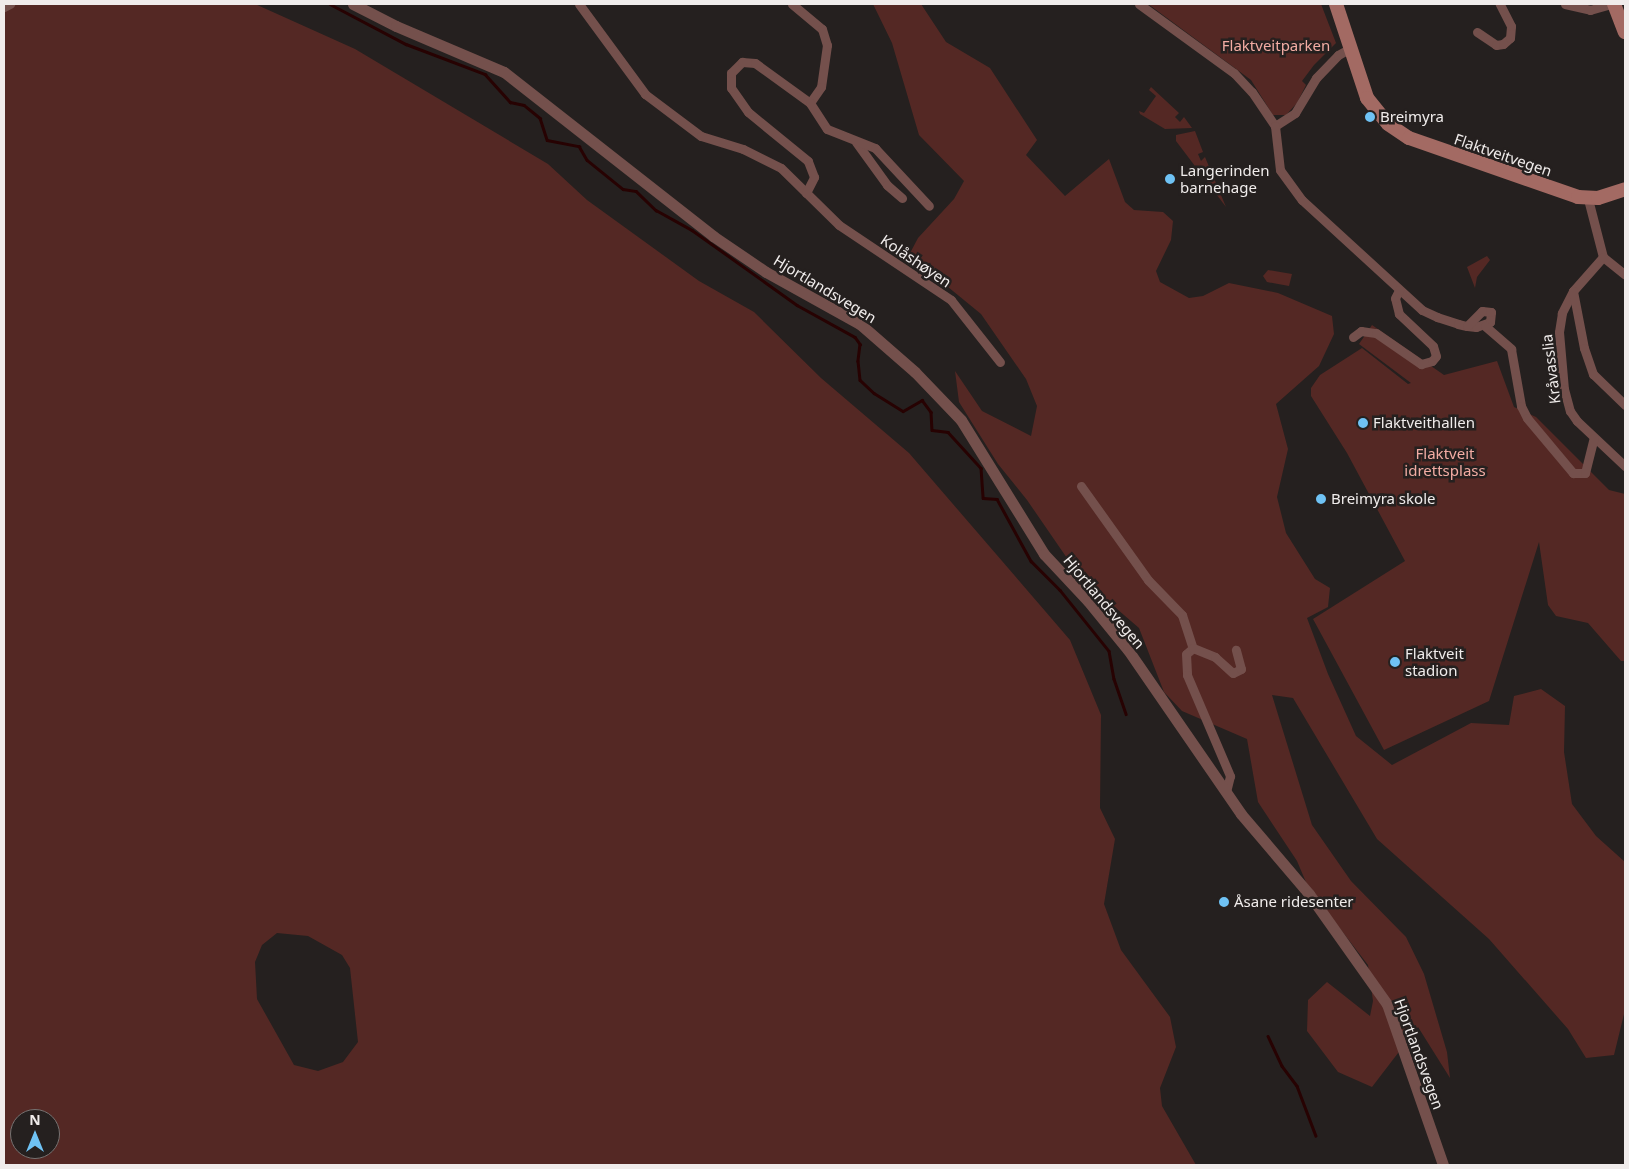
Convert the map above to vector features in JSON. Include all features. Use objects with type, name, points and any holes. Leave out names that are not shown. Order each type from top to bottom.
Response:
[{"type":"main road","name":"Flaktveitvegen","points":[[1336,4],[1349,49],[1367,98],[1388,124],[1409,138],[1510,176],[1588,199]]},
{"type":"main road","points":[[1614,4],[1625,32]]},
{"type":"main road","points":[[1588,199],[1625,189]]},
{"type":"street","points":[[4,7],[10,4]]},
{"type":"street","name":"Hjortlandsvegen","points":[[353,4],[396,26],[504,72],[713,236],[766,272],[860,324],[915,372],[961,420],[1044,554],[1088,601],[1128,650],[1226,792],[1309,894],[1387,1004],[1444,1165]]},
{"type":"street","name":"Kolåshøyen","points":[[579,4],[632,81],[665,112],[701,136],[763,157],[781,168],[839,226],[951,300],[1000,362]]},
{"type":"street","points":[[792,4],[822,29],[827,45],[821,87],[810,103]]},
{"type":"street","points":[[1139,4],[1234,74],[1252,92],[1275,126],[1278,164],[1291,188],[1399,290],[1422,310],[1467,326],[1484,326],[1511,349],[1521,406],[1527,418],[1573,473],[1585,473],[1594,438]]},
{"type":"street","points":[[1477,32],[1496,45],[1503,44],[1510,38],[1511,26],[1500,4]]},
{"type":"street","points":[[1565,4],[1590,10],[1610,4]]},
{"type":"street","points":[[1275,126],[1294,113],[1316,78],[1338,55],[1349,49]]},
{"type":"street","points":[[806,193],[813,185],[814,169],[808,161],[748,112],[731,88],[731,73],[742,62],[755,63],[810,103],[827,129],[875,148],[929,206]]},
{"type":"street","points":[[856,142],[887,185],[902,198]]},
{"type":"street","points":[[1588,199],[1603,257],[1625,275]]},
{"type":"street","name":"Kråvasslia","points":[[1603,257],[1573,291],[1559,324],[1564,389],[1570,411],[1594,438],[1625,466]]},
{"type":"street","points":[[1353,337],[1361,331],[1376,333],[1421,364],[1432,361],[1436,356],[1433,346],[1399,314],[1395,298],[1399,290]]},
{"type":"street","points":[[1573,291],[1584,348],[1593,374],[1625,405]]},
{"type":"street","points":[[1467,326],[1485,309],[1492,317],[1484,326]]},
{"type":"street","points":[[1081,486],[1148,580],[1182,616],[1193,648],[1215,657],[1233,673],[1241,668],[1236,650]]},
{"type":"street","points":[[1193,648],[1186,654],[1187,675],[1230,776],[1226,792]]},
{"type":"green space","points":[[8,4],[255,4],[355,49],[548,164],[587,200],[699,281],[754,312],[821,378],[909,453],[1070,640],[1101,715],[1100,808],[1115,839],[1104,904],[1121,950],[1170,1017],[1176,1047],[1160,1088],[1162,1106],[1196,1165],[4,1165],[4,11]],"holes":[[[277,933],[308,936],[342,955],[350,968],[358,1042],[343,1062],[318,1071],[294,1065],[257,999],[255,962],[262,945]]]},
{"type":"green space","points":[[873,4],[921,4],[946,42],[990,68],[1037,140],[1026,155],[1065,196],[1109,159],[1125,202],[1134,210],[1163,212],[1173,221],[1171,240],[1156,271],[1160,282],[1189,298],[1203,296],[1229,283],[1278,293],[1332,316],[1334,334],[1319,366],[1276,404],[1288,449],[1277,497],[1286,533],[1315,579],[1330,588],[1328,607],[1307,618],[1328,674],[1356,736],[1392,765],[1471,723],[1509,725],[1514,696],[1541,689],[1565,706],[1564,752],[1572,804],[1596,836],[1625,862],[1625,1010],[1614,1055],[1586,1058],[1568,1029],[1489,939],[1377,839],[1293,698],[1272,695],[1312,825],[1351,881],[1406,937],[1424,974],[1447,1052],[1450,1078],[1418,1027],[1372,1087],[1338,1072],[1307,1031],[1308,1000],[1327,982],[1370,1016],[1373,1001],[1368,965],[1308,887],[1297,861],[1258,802],[1247,739],[1182,711],[1164,692],[1139,628],[1080,577],[1027,500],[998,464],[959,402],[955,371],[982,411],[1031,436],[1037,406],[1026,379],[981,314],[909,255],[918,238],[954,199],[964,181],[919,135],[892,43]]},
{"type":"green space","name":"Flaktveitparken","points":[[1148,4],[1321,4],[1336,43],[1314,65],[1302,81],[1306,85],[1297,103],[1286,115],[1273,115],[1251,80]]},
{"type":"green space","points":[[1151,87],[1179,113],[1175,117],[1180,122],[1184,117],[1192,128],[1165,129],[1140,114],[1139,111],[1144,113],[1156,96],[1149,90]]},
{"type":"green space","points":[[1195,131],[1203,152],[1198,154],[1201,161],[1205,157],[1226,207],[1176,141],[1176,135]]},
{"type":"green space","points":[[1487,256],[1490,260],[1477,277],[1475,288],[1467,267]]},
{"type":"green space","points":[[1268,270],[1292,274],[1289,286],[1267,282],[1263,276]]},
{"type":"green space","name":"Flaktveit idrettsplass","points":[[1372,325],[1444,375],[1497,361],[1514,407],[1536,417],[1609,490],[1625,494],[1625,661],[1621,661],[1588,623],[1556,616],[1548,605],[1539,542],[1489,701],[1384,750],[1313,619],[1405,561],[1347,453],[1311,396],[1311,388],[1320,375],[1362,348],[1408,384],[1411,383],[1359,344]]},
{"type":"waterway","points":[[330,4],[406,44],[485,74],[510,102],[524,105],[540,118],[547,140],[579,146],[587,160],[623,189],[636,191],[656,210],[692,230],[797,305],[855,337],[860,344],[858,361],[860,380],[874,393],[903,411],[922,400],[931,412],[932,430],[948,432],[981,468],[983,498],[997,499],[1031,561],[1060,590],[1109,651],[1114,679],[1126,714]]},
{"type":"waterway","points":[[1268,1036],[1282,1066],[1297,1086],[1316,1136]]},
{"type":"place","name":"Breimyra","points":[[1370,117]]},
{"type":"place","name":"Langerinden barnehage","points":[[1170,179]]},
{"type":"place","name":"Flaktveithallen","points":[[1363,423]]},
{"type":"place","name":"Breimyra skole","points":[[1321,499]]},
{"type":"place","name":"Flaktveit stadion","points":[[1395,662]]},
{"type":"place","name":"Åsane ridesenter","points":[[1224,902]]}]
